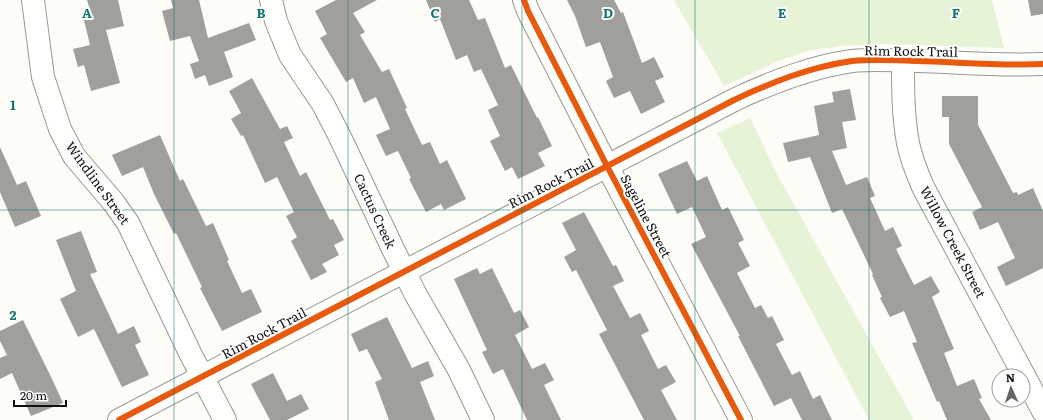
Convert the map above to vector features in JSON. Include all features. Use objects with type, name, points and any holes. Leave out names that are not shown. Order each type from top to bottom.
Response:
[{"type":"street","name":"Windline Street","points":[[33,0],[43,77],[60,129],[74,156],[114,202],[128,223],[202,377],[226,420]]},
{"type":"street","name":"Cactus Creek","points":[[271,0],[278,27],[290,55],[323,104],[404,272],[459,370],[483,420]]},
{"type":"street","name":"Sageline Street","points":[[524,0],[528,11],[607,166],[741,420]]},
{"type":"street","name":"Rim Rock Trail","points":[[119,420],[734,100],[789,77],[819,67],[847,62],[874,60],[1043,64]]},
{"type":"street","name":"Willow Creek Street","points":[[903,60],[905,123],[908,145],[923,187],[1043,411]]},
{"type":"green space","points":[[674,0],[992,0],[1004,48],[883,44],[840,46],[807,51],[776,62],[724,86]]},
{"type":"green space","points":[[750,118],[777,174],[914,420],[869,420],[717,133]]},
{"type":"building","points":[[87,0],[118,0],[124,26],[106,30],[120,83],[91,91],[84,65],[78,67],[73,49],[90,45],[82,12],[90,10]]},
{"type":"building","points":[[171,0],[199,0],[208,38],[249,23],[256,40],[224,52],[233,77],[209,86],[205,75],[195,79],[190,64],[199,61],[190,36],[170,41],[162,11],[173,8]]},
{"type":"building","points":[[336,0],[377,0],[353,13],[365,32],[360,35],[382,72],[389,69],[407,108],[405,109],[422,145],[430,142],[440,164],[447,160],[466,199],[444,210],[441,204],[426,212],[409,179],[411,178],[398,151],[386,156],[376,135],[390,129],[376,97],[364,103],[353,78],[346,82],[320,38],[327,34],[315,11]]},
{"type":"building","points":[[426,0],[469,0],[478,20],[485,18],[505,68],[511,65],[552,146],[538,153],[545,166],[518,179],[512,167],[505,171],[490,141],[500,136],[488,110],[498,105],[481,69],[474,72],[467,55],[456,60],[440,19],[435,22]]},
{"type":"building","points":[[567,0],[614,0],[621,13],[623,12],[642,63],[654,57],[664,77],[655,81],[665,102],[641,114],[630,91],[614,98],[606,81],[613,77],[600,42],[586,47],[575,16]]},
{"type":"building","points":[[1028,0],[1043,0],[1043,14],[1031,16]]},
{"type":"building","points":[[252,78],[280,129],[287,126],[293,138],[284,142],[300,176],[306,172],[330,220],[333,219],[344,240],[334,245],[339,255],[322,264],[327,272],[311,280],[291,241],[297,237],[286,216],[294,212],[277,177],[265,183],[243,135],[241,136],[231,119],[241,113],[229,91]]},
{"type":"building","points":[[850,89],[856,120],[842,122],[847,148],[832,151],[846,185],[867,177],[875,196],[870,198],[885,231],[893,227],[902,246],[896,249],[914,285],[931,276],[940,292],[932,297],[954,349],[944,353],[957,386],[974,379],[982,398],[979,399],[991,420],[947,420],[939,401],[937,402],[912,343],[917,342],[904,311],[890,317],[880,298],[882,297],[872,275],[873,274],[842,209],[832,213],[810,157],[788,162],[783,143],[819,135],[814,106],[834,102],[832,92]]},
{"type":"building","points":[[942,96],[978,96],[978,125],[1013,193],[1017,192],[1018,195],[1033,188],[1043,211],[1043,268],[1006,286],[997,267],[1015,258],[998,222],[980,230],[972,212],[982,207],[949,144],[949,117],[942,117]]},
{"type":"building","points":[[160,135],[180,181],[183,179],[206,226],[213,223],[229,260],[227,261],[242,293],[251,289],[262,312],[222,331],[200,288],[202,287],[176,233],[174,234],[154,194],[143,167],[122,176],[112,155]]},
{"type":"building","points":[[0,147],[17,185],[26,181],[41,216],[15,227],[0,192]]},
{"type":"building","points":[[687,161],[697,181],[707,176],[722,210],[728,207],[744,240],[738,243],[750,266],[737,273],[755,308],[761,305],[768,318],[772,316],[784,340],[776,344],[792,375],[800,371],[813,399],[820,395],[832,420],[802,420],[791,398],[774,406],[738,336],[740,336],[691,244],[706,237],[692,207],[677,214],[658,174]]},
{"type":"building","points":[[584,212],[613,266],[616,265],[624,281],[613,286],[630,318],[640,313],[649,331],[641,335],[658,369],[666,365],[676,382],[661,390],[677,420],[644,420],[599,334],[607,330],[576,270],[572,272],[564,257],[576,250],[562,223]]},
{"type":"building","points":[[81,231],[97,272],[90,274],[118,334],[134,326],[141,342],[135,345],[149,375],[122,387],[94,329],[78,337],[60,299],[76,291],[56,240]]},
{"type":"building","points":[[477,268],[480,274],[492,268],[514,313],[520,310],[529,327],[515,335],[532,369],[545,363],[554,380],[544,385],[561,420],[527,420],[503,369],[493,374],[482,352],[487,350],[454,279]]},
{"type":"building","points":[[387,317],[412,368],[428,361],[434,376],[420,382],[435,420],[389,420],[375,382],[382,379],[367,349],[359,352],[351,334]]},
{"type":"building","points":[[23,320],[63,403],[31,416],[12,373],[0,379],[0,358],[7,355],[0,341],[0,331]]},
{"type":"building","points":[[273,373],[287,401],[301,394],[309,409],[287,420],[270,420],[251,384]]},
{"type":"cycle path","points":[[524,0],[528,11],[607,166],[741,420]]},
{"type":"cycle path","points":[[119,420],[734,100],[777,81],[821,67],[860,60],[1011,65],[1043,64]]}]
